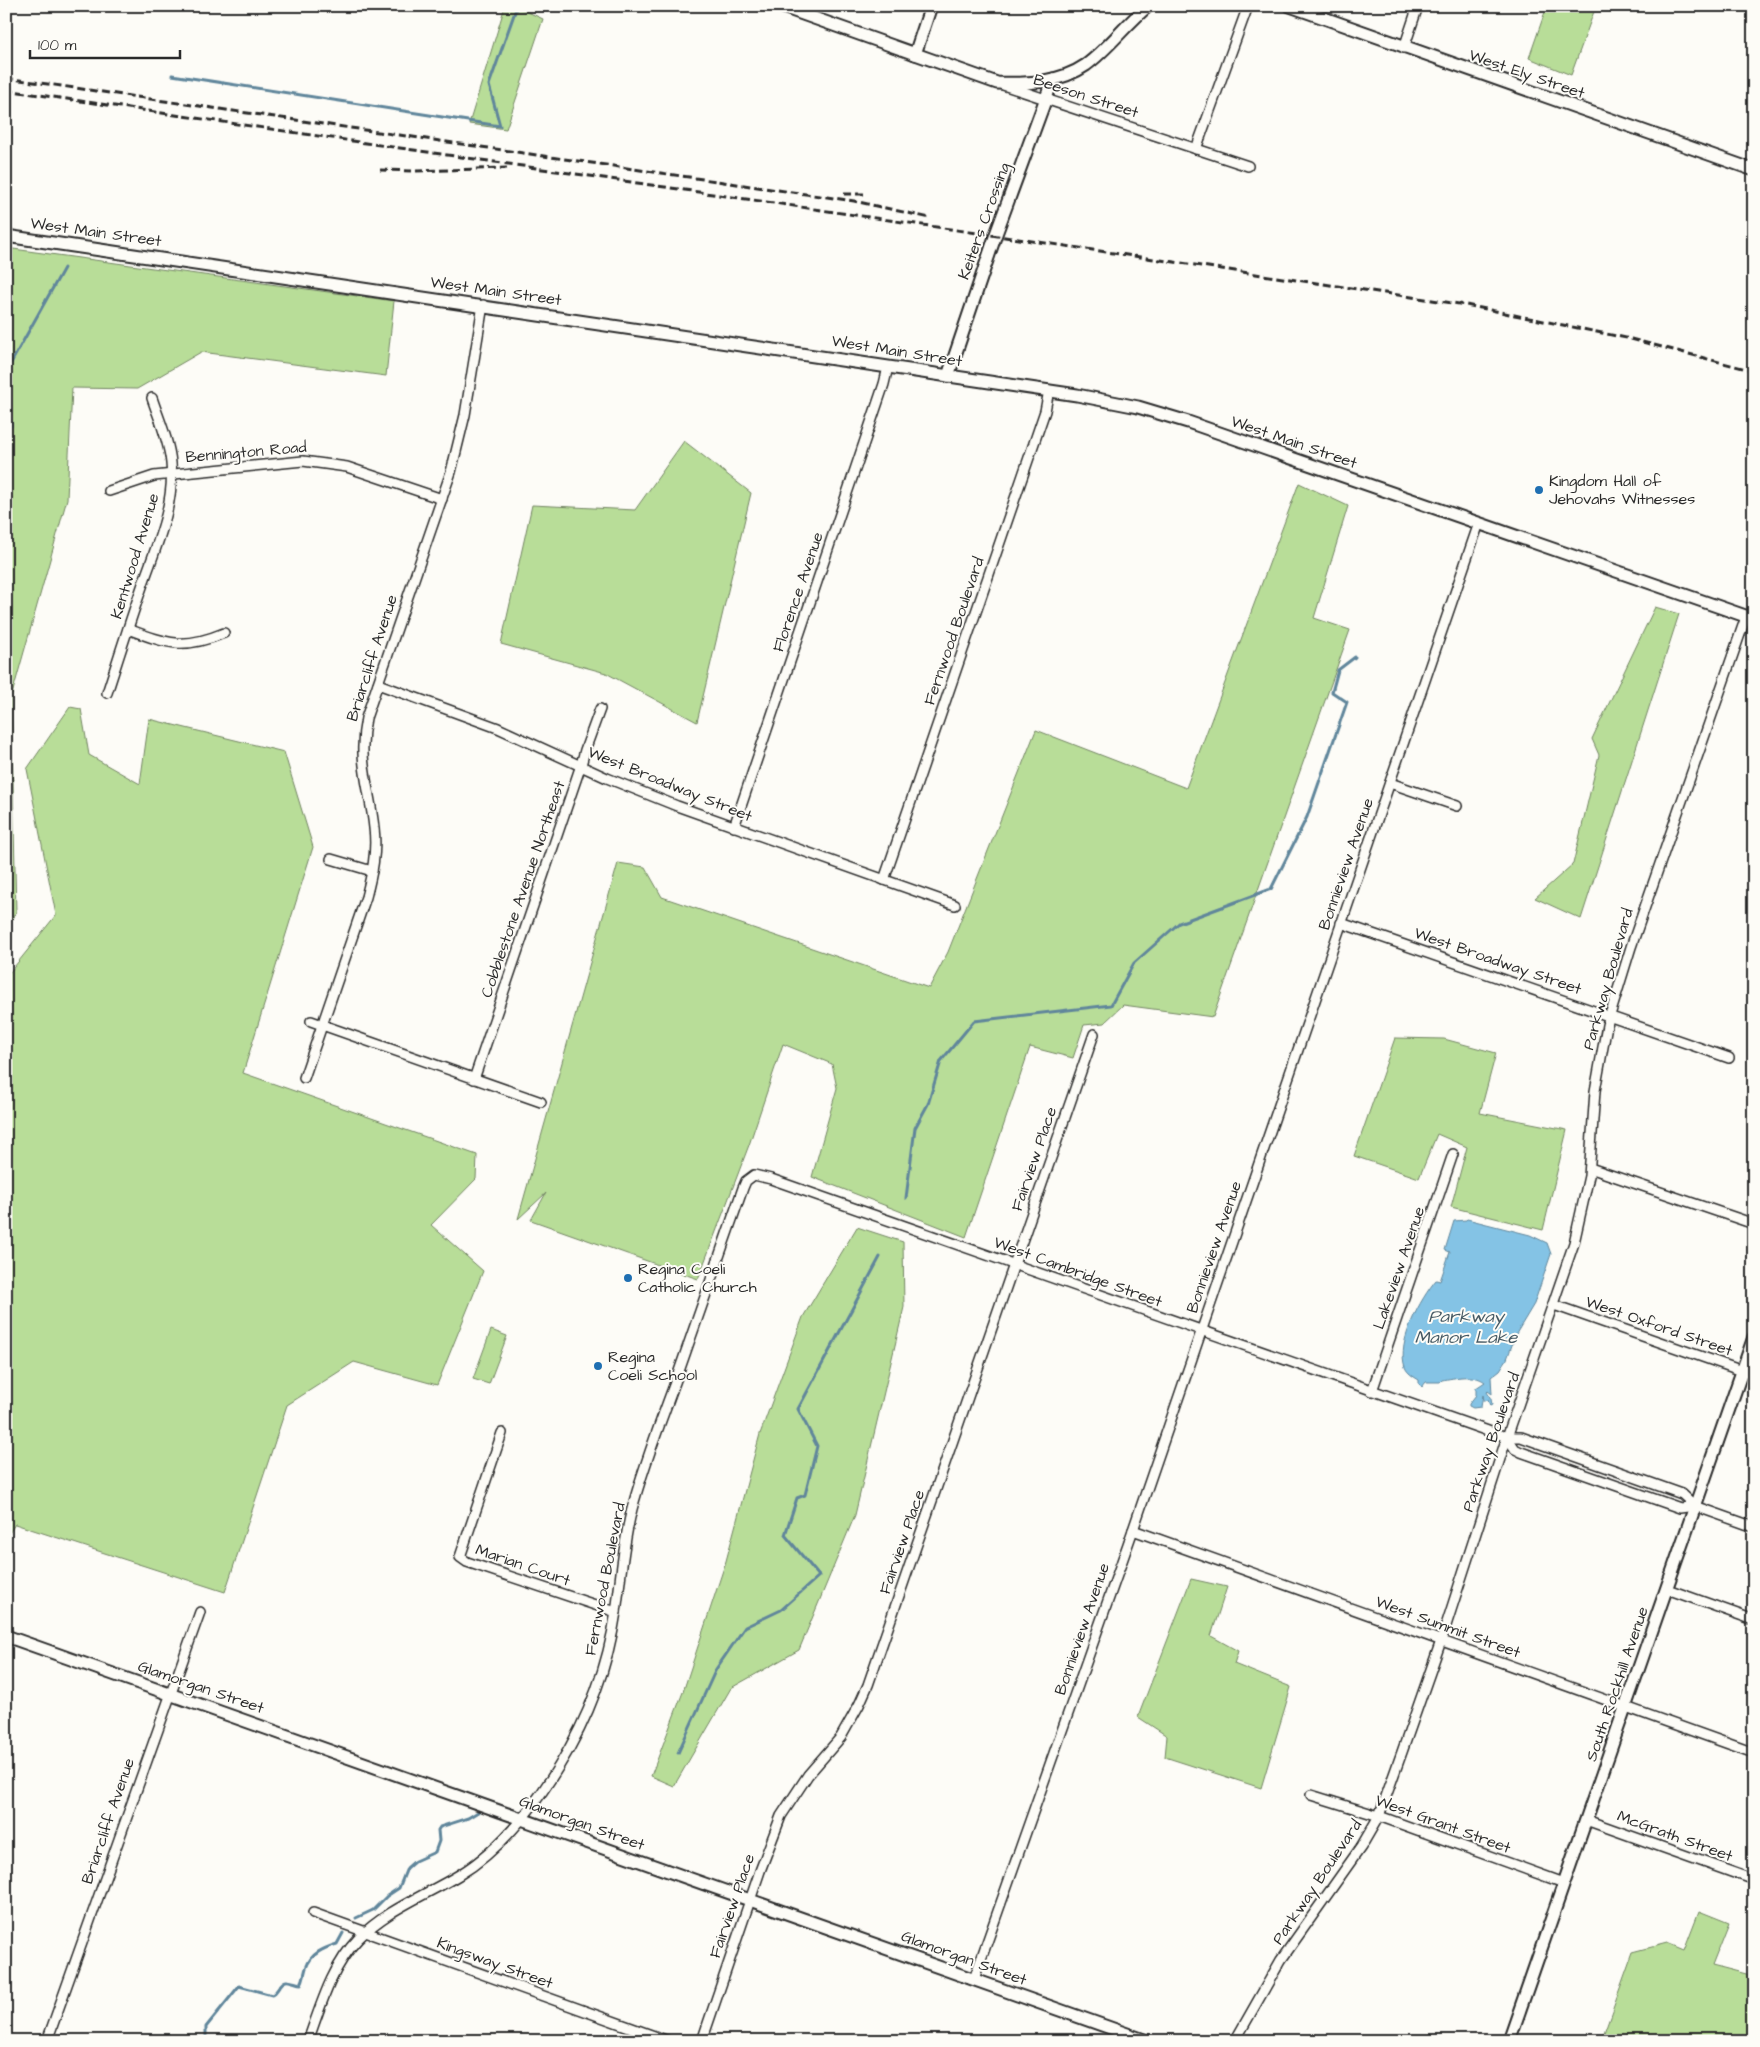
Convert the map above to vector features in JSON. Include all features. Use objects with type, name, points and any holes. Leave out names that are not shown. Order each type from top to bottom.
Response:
[{"type":"street","name":"Beeson Street","points":[[780,6],[997,83],[1248,166]]},
{"type":"street","points":[[915,54],[931,6]]},
{"type":"street","points":[[997,83],[1028,83],[1053,79],[1074,72],[1086,64],[1148,6]]},
{"type":"street","points":[[1196,149],[1248,6]]},
{"type":"street","name":"West Ely Street","points":[[1290,6],[1404,48],[1754,170]]},
{"type":"street","points":[[1404,48],[1418,6]]},
{"type":"street","name":"Keiters Crossing","points":[[948,376],[996,234],[1053,79]]},
{"type":"street","name":"West Main Street","points":[[6,236],[1113,401],[1157,412],[1750,618]]},
{"type":"street","name":"Briarcliff Avenue","points":[[304,1078],[363,906],[372,871],[375,852],[374,829],[362,748],[366,718],[442,499],[465,415],[484,306]]},
{"type":"street","name":"Florence Avenue","points":[[734,826],[778,701],[884,384],[888,367]]},
{"type":"street","name":"Fernwood Boulevard","points":[[884,880],[1045,411],[1048,390]]},
{"type":"street","name":"Kentwood Avenue","points":[[106,693],[168,508],[172,473],[168,448],[152,398]]},
{"type":"street","name":"Bennington Road","points":[[109,491],[139,480],[172,473],[272,462],[315,461],[369,473],[442,499]]},
{"type":"street","name":"Bonnieview Avenue","points":[[974,1979],[1133,1530],[1479,523]]},
{"type":"street","name":"Parkway Boulevard","points":[[1235,2041],[1281,1960],[1346,1872],[1379,1816],[1441,1641],[1507,1438],[1554,1304],[1582,1214],[1590,1168],[1598,1070],[1610,1016],[1631,947],[1750,618]]},
{"type":"street","points":[[128,629],[162,641],[180,644],[208,640],[224,633]]},
{"type":"street","name":"West Broadway Street","points":[[378,684],[498,728],[643,793],[955,905]]},
{"type":"street","name":"Cobblestone Avenue Northeast","points":[[474,1079],[581,765],[584,750],[600,709]]},
{"type":"street","points":[[1390,783],[1457,806]]},
{"type":"street","points":[[331,859],[372,871]]},
{"type":"street","name":"West Broadway Street","points":[[1341,923],[1729,1058]]},
{"type":"street","points":[[311,1021],[540,1102]]},
{"type":"street","name":"Fairview Place","points":[[702,2041],[781,1816],[808,1775],[841,1737],[868,1685],[1094,1034]]},
{"type":"street","name":"Lakeview Avenue","points":[[1372,1391],[1453,1154]]},
{"type":"street","points":[[1590,1168],[1754,1224]]},
{"type":"street","name":"West Cambridge Street","points":[[752,1176],[760,1174],[1507,1438],[1521,1436],[1682,1494],[1695,1506],[1754,1527]]},
{"type":"street","name":"Fernwood Boulevard","points":[[308,2041],[337,1968],[348,1952],[366,1932],[395,1912],[460,1874],[479,1861],[507,1836],[560,1765],[583,1722],[607,1655],[616,1612],[625,1539],[640,1482],[743,1188],[752,1176]]},
{"type":"street","name":"West Oxford Street","points":[[1554,1304],[1754,1375]]},
{"type":"street","name":"South Rockhill Avenue","points":[[1509,2041],[1754,1337]]},
{"type":"street","name":"Marian Court","points":[[502,1433],[460,1557],[466,1562],[616,1612]]},
{"type":"street","name":"West Cambridge Street","points":[[1507,1438],[1511,1445],[1521,1452],[1680,1508],[1695,1506]]},
{"type":"street","name":"West Summit Street","points":[[1133,1530],[1754,1753]]},
{"type":"street","points":[[1666,1589],[1754,1620]]},
{"type":"street","name":"Briarcliff Avenue","points":[[47,2041],[169,1694],[200,1612]]},
{"type":"street","name":"Glamorgan Street","points":[[6,1636],[1147,2041]]},
{"type":"street","name":"West Grant Street","points":[[1311,1795],[1379,1816],[1564,1883]]},
{"type":"street","name":"McGrath Street","points":[[1586,1820],[1754,1880]]},
{"type":"street","name":"Kingsway Street","points":[[313,1912],[668,2041]]},
{"type":"green space","points":[[505,6],[515,6],[543,19],[506,129],[469,124]]},
{"type":"green space","points":[[1547,6],[1596,6],[1571,75],[1529,58]]},
{"type":"green space","points":[[6,248],[394,301],[386,376],[201,352],[137,389],[72,388],[67,499],[11,698],[16,912],[6,929]]},
{"type":"green space","points":[[684,441],[751,493],[697,722],[606,673],[501,644],[532,505],[635,510]]},
{"type":"green space","points":[[1299,483],[1348,506],[1314,618],[1350,630],[1213,1017],[1123,1005],[1104,1023],[1084,1025],[1073,1058],[1030,1047],[966,1237],[812,1177],[837,1088],[832,1064],[783,1044],[749,1145],[698,1279],[531,1220],[546,1193],[518,1219],[618,863],[645,867],[662,897],[929,988],[948,952],[1036,730],[1186,788]]},
{"type":"green space","points":[[1655,607],[1679,614],[1581,919],[1535,898],[1573,864],[1599,755],[1592,739]]},
{"type":"green space","points":[[70,707],[81,709],[89,755],[140,784],[149,719],[284,752],[313,847],[243,1073],[477,1155],[476,1179],[431,1225],[483,1271],[437,1385],[354,1362],[287,1405],[225,1592],[15,1524],[6,1538],[6,977],[56,915],[27,769]]},
{"type":"green space","points":[[1395,1038],[1444,1039],[1496,1053],[1480,1113],[1567,1130],[1543,1230],[1451,1207],[1467,1147],[1437,1134],[1419,1178],[1354,1156]]},
{"type":"green space","points":[[857,1227],[903,1242],[904,1307],[855,1515],[799,1650],[731,1688],[674,1786],[651,1776],[683,1692],[726,1561],[760,1434],[803,1317]]},
{"type":"green space","points":[[491,1330],[507,1336],[489,1384],[473,1379]]},
{"type":"green space","points":[[1191,1579],[1227,1587],[1211,1636],[1238,1651],[1234,1664],[1291,1687],[1261,1788],[1165,1757],[1167,1736],[1138,1717]]},
{"type":"green space","points":[[1699,1911],[1729,1923],[1712,1966],[1754,1977],[1754,2041],[1601,2041],[1633,1952],[1667,1943],[1684,1950]]},
{"type":"water","name":"Parkway Manor Lake","points":[[1467,1219],[1530,1235],[1547,1243],[1551,1254],[1534,1304],[1516,1334],[1507,1359],[1500,1370],[1491,1377],[1492,1394],[1487,1392],[1492,1405],[1490,1406],[1488,1400],[1484,1401],[1483,1395],[1481,1407],[1473,1408],[1469,1404],[1476,1395],[1476,1388],[1485,1382],[1480,1379],[1464,1377],[1442,1380],[1440,1382],[1426,1382],[1422,1387],[1419,1384],[1419,1380],[1406,1369],[1403,1357],[1411,1321],[1430,1288],[1436,1280],[1440,1281],[1450,1252],[1445,1250],[1454,1221]]},
{"type":"waterway","points":[[172,75],[500,126],[489,85],[517,6]]},
{"type":"waterway","points":[[6,429],[11,426],[7,370],[64,268]]},
{"type":"waterway","points":[[906,1198],[915,1128],[928,1104],[941,1061],[974,1021],[1111,1005],[1134,963],[1179,923],[1271,889],[1307,817],[1347,702],[1332,692],[1338,670],[1355,657]]},
{"type":"waterway","points":[[678,1753],[716,1669],[745,1627],[781,1610],[819,1576],[785,1535],[797,1498],[805,1495],[817,1446],[798,1409],[880,1257]]},
{"type":"waterway","points":[[356,1918],[373,1910],[387,1896],[399,1888],[407,1868],[415,1861],[435,1852],[439,1841],[438,1830],[440,1827],[468,1818],[478,1812]]},
{"type":"waterway","points":[[204,2041],[206,2038],[206,2027],[239,1986],[272,1995],[286,1981],[301,1984],[311,1958],[323,1949],[337,1944],[343,1933]]},
{"type":"railway","points":[[6,78],[854,201],[930,218]]},
{"type":"railway","points":[[6,90],[1466,305],[1631,339],[1754,371]]},
{"type":"railway","points":[[380,170],[414,171],[507,168]]},
{"type":"railway","points":[[844,194],[864,194]]},
{"type":"place","name":"Kingdom Hall of Jehovahs Witnesses","points":[[1539,490]]},
{"type":"place","name":"Regina Coeli Catholic Church","points":[[628,1278]]},
{"type":"place","name":"Regina Coeli School","points":[[598,1366]]}]
